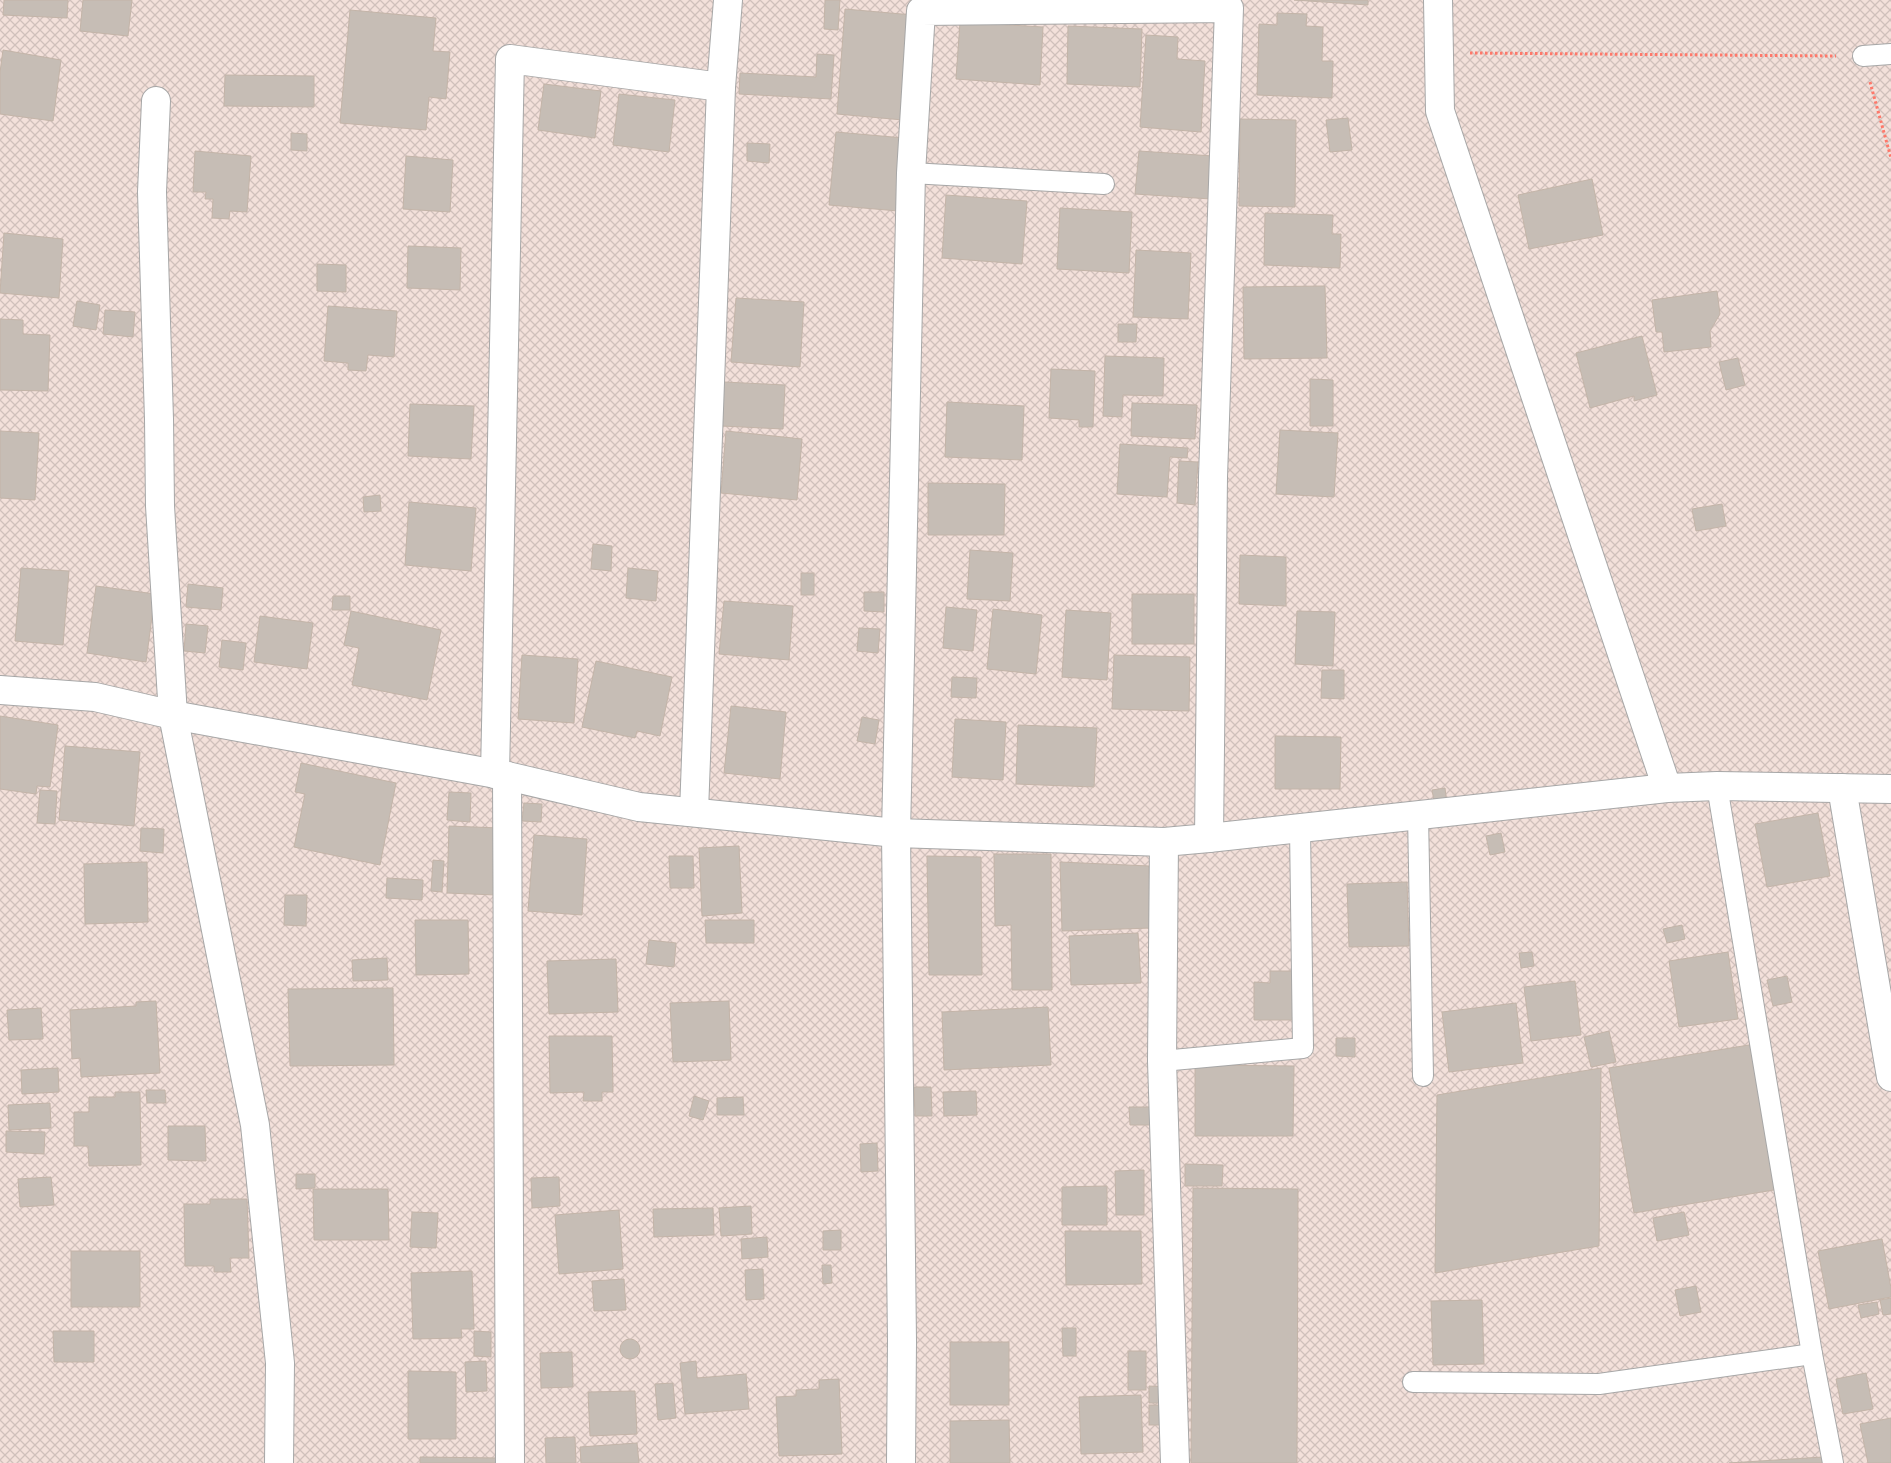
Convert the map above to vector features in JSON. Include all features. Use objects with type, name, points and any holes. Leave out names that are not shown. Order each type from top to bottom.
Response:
[{"type":"street","points":[[694,812],[721,87],[728,0]]},
{"type":"street","points":[[1438,0],[1440,111],[1667,788]]},
{"type":"street","points":[[901,1463],[902,1341],[896,833],[911,173],[921,12],[1136,5],[1229,8],[1213,477],[1209,838]]},
{"type":"street","points":[[510,1463],[501,775],[510,59],[721,87]]},
{"type":"street","points":[[156,101],[152,192],[160,506],[172,715],[255,1125],[280,1363],[279,1463]]},
{"type":"street","points":[[0,690],[95,697],[172,715],[501,775],[639,808],[896,833],[1164,842],[1667,788],[1717,786],[1891,789]]},
{"type":"street","points":[[1842,788],[1891,1077]]},
{"type":"street","points":[[1164,842],[1162,1060],[1175,1463]]},
{"type":"lane","points":[[1863,56],[1891,54]]},
{"type":"lane","points":[[911,173],[1104,184]]},
{"type":"lane","points":[[1717,786],[1812,1354],[1833,1463]]},
{"type":"lane","points":[[1418,815],[1423,1076]]},
{"type":"lane","points":[[1162,1060],[1303,1048],[1300,828]]},
{"type":"lane","points":[[1413,1382],[1599,1384],[1812,1354]]},
{"type":"path","points":[[1438,52],[1863,56],[1891,158]]},
{"type":"shaded area","points":[[0,0],[1891,0],[1891,1463],[0,1463]]},
{"type":"building","points":[[4,0],[68,0],[67,18],[3,15]]},
{"type":"building","points":[[83,0],[132,0],[128,36],[80,31]]},
{"type":"building","points":[[825,0],[840,0],[838,30],[824,29]]},
{"type":"building","points":[[1294,0],[1368,0],[1368,5]]},
{"type":"building","points":[[845,9],[913,15],[903,120],[837,114]]},
{"type":"building","points":[[350,10],[436,18],[433,51],[450,52],[446,99],[429,97],[426,130],[340,123]]},
{"type":"building","points":[[1277,13],[1307,14],[1306,26],[1323,27],[1322,61],[1333,61],[1332,98],[1257,95],[1259,24],[1277,25]]},
{"type":"building","points":[[960,22],[1043,27],[1040,85],[956,79]]},
{"type":"building","points":[[1068,26],[1142,29],[1140,87],[1067,84]]},
{"type":"building","points":[[1146,35],[1178,37],[1177,59],[1205,61],[1201,132],[1140,127]]},
{"type":"building","points":[[3,50],[61,60],[53,121],[0,114],[0,72]]},
{"type":"building","points":[[817,54],[834,55],[831,99],[739,94],[740,73],[816,77]]},
{"type":"building","points":[[225,75],[314,76],[314,107],[224,106]]},
{"type":"building","points":[[544,84],[601,91],[595,138],[538,130]]},
{"type":"building","points":[[619,94],[675,100],[669,152],[613,145]]},
{"type":"building","points":[[1348,118],[1352,150],[1330,152],[1326,120]]},
{"type":"building","points":[[1240,119],[1296,120],[1295,207],[1239,206]]},
{"type":"building","points":[[836,132],[904,138],[898,211],[829,205]]},
{"type":"building","points":[[291,133],[307,134],[307,151],[291,150]]},
{"type":"building","points":[[747,143],[770,144],[769,163],[747,161]]},
{"type":"building","points":[[195,151],[251,156],[247,212],[230,211],[229,219],[212,218],[213,199],[205,199],[206,192],[193,192]]},
{"type":"building","points":[[1139,151],[1213,156],[1211,199],[1135,194]]},
{"type":"building","points":[[406,156],[453,160],[450,212],[403,209]]},
{"type":"building","points":[[1592,179],[1603,235],[1529,249],[1518,195]]},
{"type":"building","points":[[946,195],[1027,201],[1022,264],[942,258]]},
{"type":"building","points":[[1060,208],[1132,212],[1129,273],[1057,269]]},
{"type":"building","points":[[1265,213],[1333,215],[1332,234],[1341,234],[1340,268],[1264,265]]},
{"type":"building","points":[[4,233],[63,239],[59,298],[0,293]]},
{"type":"building","points":[[408,246],[461,248],[460,290],[407,288]]},
{"type":"building","points":[[1136,250],[1191,253],[1188,319],[1133,317]]},
{"type":"building","points":[[317,264],[346,265],[346,292],[317,291]]},
{"type":"building","points":[[1325,286],[1327,358],[1244,359],[1243,287]]},
{"type":"building","points":[[1717,291],[1720,314],[1710,331],[1711,347],[1664,352],[1662,332],[1656,332],[1652,300]]},
{"type":"building","points":[[736,298],[804,302],[800,367],[731,362]]},
{"type":"building","points":[[77,301],[100,305],[96,330],[73,326]]},
{"type":"building","points":[[328,306],[397,311],[394,357],[368,355],[366,371],[348,370],[348,363],[324,361]]},
{"type":"building","points":[[105,310],[135,312],[133,337],[103,334]]},
{"type":"building","points":[[0,319],[23,320],[23,334],[50,335],[48,391],[0,390]]},
{"type":"building","points":[[1118,324],[1137,324],[1136,342],[1118,342]]},
{"type":"building","points":[[1642,336],[1657,395],[1634,401],[1634,396],[1590,408],[1576,353]]},
{"type":"building","points":[[1105,356],[1164,358],[1163,396],[1123,395],[1122,417],[1103,416]]},
{"type":"building","points":[[1738,358],[1745,385],[1726,390],[1719,362]]},
{"type":"building","points":[[1051,369],[1095,371],[1093,427],[1079,427],[1079,420],[1049,418]]},
{"type":"building","points":[[1310,379],[1333,380],[1333,426],[1310,426]]},
{"type":"building","points":[[724,382],[785,385],[783,429],[722,426]]},
{"type":"building","points":[[947,402],[1024,406],[1022,460],[945,457]]},
{"type":"building","points":[[1132,403],[1197,405],[1195,439],[1131,436]]},
{"type":"building","points":[[410,404],[474,406],[471,459],[408,456]]},
{"type":"building","points":[[1280,430],[1338,433],[1334,497],[1276,494]]},
{"type":"building","points":[[0,431],[39,433],[35,500],[0,498]]},
{"type":"building","points":[[726,431],[802,439],[797,500],[721,493]]},
{"type":"building","points":[[1120,444],[1188,448],[1187,458],[1170,457],[1167,497],[1117,494]]},
{"type":"building","points":[[1179,461],[1198,462],[1195,505],[1177,503]]},
{"type":"building","points":[[928,483],[1005,484],[1004,535],[928,535]]},
{"type":"building","points":[[380,495],[381,511],[364,512],[363,497]]},
{"type":"building","points":[[409,502],[476,508],[471,571],[405,565]]},
{"type":"building","points":[[1722,504],[1726,526],[1696,531],[1692,509]]},
{"type":"building","points":[[593,544],[612,546],[611,571],[591,569]]},
{"type":"building","points":[[970,550],[1013,553],[1010,601],[967,599]]},
{"type":"building","points":[[1240,555],[1286,557],[1286,606],[1239,604]]},
{"type":"building","points":[[21,568],[69,571],[63,645],[15,641]]},
{"type":"building","points":[[628,568],[658,571],[656,601],[626,598]]},
{"type":"building","points":[[801,573],[814,573],[814,595],[801,595]]},
{"type":"building","points":[[188,584],[223,588],[221,610],[186,607]]},
{"type":"building","points":[[96,586],[155,594],[146,662],[87,653]]},
{"type":"building","points":[[864,592],[884,592],[884,612],[864,611]]},
{"type":"building","points":[[1132,594],[1194,594],[1194,644],[1132,644]]},
{"type":"building","points":[[333,596],[350,596],[350,610],[332,610]]},
{"type":"building","points":[[724,601],[793,606],[789,660],[719,654]]},
{"type":"building","points":[[946,607],[977,610],[973,651],[943,648]]},
{"type":"building","points":[[993,609],[1042,615],[1036,674],[987,669]]},
{"type":"building","points":[[1066,610],[1111,613],[1107,680],[1062,677]]},
{"type":"building","points":[[351,611],[441,630],[427,700],[352,685],[359,648],[344,645]]},
{"type":"building","points":[[1297,611],[1335,612],[1333,666],[1295,664]]},
{"type":"building","points":[[260,616],[313,623],[307,669],[254,662]]},
{"type":"building","points":[[186,624],[208,626],[205,653],[184,651]]},
{"type":"building","points":[[859,628],[880,629],[878,653],[857,651]]},
{"type":"building","points":[[222,640],[246,643],[243,670],[219,667]]},
{"type":"building","points":[[522,655],[578,659],[574,723],[518,719]]},
{"type":"building","points":[[1114,655],[1190,657],[1189,711],[1112,709]]},
{"type":"building","points":[[596,661],[672,677],[660,736],[637,731],[635,738],[582,727]]},
{"type":"building","points":[[1322,670],[1344,670],[1344,699],[1321,698]]},
{"type":"building","points":[[952,677],[977,678],[976,698],[951,697]]},
{"type":"building","points":[[731,706],[786,712],[780,779],[724,773]]},
{"type":"building","points":[[0,716],[58,725],[50,787],[37,786],[36,794],[0,789]]},
{"type":"building","points":[[862,717],[879,720],[875,744],[857,741]]},
{"type":"building","points":[[955,719],[1006,722],[1003,780],[952,777]]},
{"type":"building","points":[[1018,725],[1097,728],[1094,787],[1016,784]]},
{"type":"building","points":[[1275,736],[1341,737],[1340,789],[1275,789]]},
{"type":"building","points":[[65,746],[140,752],[134,826],[59,820]]},
{"type":"building","points":[[301,763],[396,783],[380,865],[294,847],[305,794],[295,792]]},
{"type":"building","points":[[1445,788],[1447,805],[1435,806],[1432,790]]},
{"type":"building","points":[[40,790],[57,791],[55,824],[37,823]]},
{"type":"building","points":[[449,792],[471,793],[470,822],[447,820]]},
{"type":"building","points":[[524,803],[542,804],[541,822],[522,821]]},
{"type":"building","points":[[1818,813],[1830,876],[1767,887],[1755,824]]},
{"type":"building","points":[[449,826],[499,828],[496,895],[447,893]]},
{"type":"building","points":[[141,828],[164,829],[163,853],[140,851]]},
{"type":"building","points":[[1501,833],[1505,852],[1490,855],[1486,836]]},
{"type":"building","points":[[534,835],[587,839],[582,915],[528,911]]},
{"type":"building","points":[[739,846],[742,913],[702,916],[699,848]]},
{"type":"building","points":[[994,854],[1051,854],[1052,990],[1012,990],[1011,925],[995,926]]},
{"type":"building","points":[[669,856],[693,856],[694,888],[670,888]]},
{"type":"building","points":[[927,856],[981,857],[982,975],[929,975]]},
{"type":"building","points":[[433,860],[444,861],[442,892],[431,891]]},
{"type":"building","points":[[147,862],[148,922],[85,924],[84,864]]},
{"type":"building","points":[[1060,862],[1149,866],[1151,928],[1062,931]]},
{"type":"building","points":[[387,878],[423,880],[422,900],[386,898]]},
{"type":"building","points":[[1407,882],[1409,946],[1349,947],[1347,884]]},
{"type":"building","points":[[285,895],[307,895],[306,926],[284,925]]},
{"type":"building","points":[[415,920],[468,920],[469,974],[416,975]]},
{"type":"building","points":[[705,920],[754,920],[754,943],[706,943]]},
{"type":"building","points":[[1682,925],[1685,939],[1667,943],[1663,929]]},
{"type":"building","points":[[1138,933],[1141,983],[1071,985],[1069,936]]},
{"type":"building","points":[[649,940],[676,943],[674,967],[646,964]]},
{"type":"building","points":[[1532,952],[1534,966],[1521,968],[1519,953]]},
{"type":"building","points":[[1728,952],[1738,1019],[1679,1027],[1669,961]]},
{"type":"building","points":[[387,958],[388,980],[353,981],[352,960]]},
{"type":"building","points":[[616,959],[618,1012],[549,1014],[547,961]]},
{"type":"building","points":[[1270,971],[1295,971],[1295,1020],[1254,1020],[1254,982],[1270,983]]},
{"type":"building","points":[[1787,976],[1792,1002],[1773,1006],[1767,980]]},
{"type":"building","points":[[1575,981],[1581,1035],[1531,1041],[1524,987]]},
{"type":"building","points":[[393,988],[394,1065],[290,1066],[288,989]]},
{"type":"building","points":[[156,1001],[160,1073],[81,1077],[80,1058],[72,1059],[70,1010],[136,1006],[136,1002]]},
{"type":"building","points":[[729,1001],[731,1060],[673,1062],[670,1003]]},
{"type":"building","points":[[1516,1003],[1523,1063],[1449,1072],[1442,1012]]},
{"type":"building","points":[[1048,1007],[1051,1065],[944,1070],[942,1012]]},
{"type":"building","points":[[41,1008],[43,1039],[9,1040],[7,1010]]},
{"type":"building","points":[[1609,1031],[1616,1062],[1591,1067],[1584,1037]]},
{"type":"building","points":[[549,1036],[612,1036],[613,1092],[602,1092],[602,1101],[583,1101],[584,1092],[550,1093]]},
{"type":"building","points":[[1336,1038],[1355,1038],[1355,1057],[1336,1056]]},
{"type":"building","points":[[1755,1044],[1780,1189],[1634,1213],[1609,1068]]},
{"type":"building","points":[[1195,1065],[1294,1066],[1293,1136],[1195,1136]]},
{"type":"building","points":[[58,1068],[59,1092],[22,1094],[21,1070]]},
{"type":"building","points":[[1601,1068],[1599,1246],[1435,1273],[1437,1095]]},
{"type":"building","points":[[914,1087],[931,1087],[932,1116],[915,1116]]},
{"type":"building","points":[[146,1090],[165,1090],[166,1103],[147,1103]]},
{"type":"building","points":[[976,1091],[977,1115],[944,1116],[943,1092]]},
{"type":"building","points":[[115,1092],[140,1092],[141,1165],[89,1166],[88,1146],[74,1146],[74,1112],[89,1112],[89,1097],[115,1097]]},
{"type":"building","points":[[694,1096],[709,1101],[703,1120],[689,1116]]},
{"type":"building","points":[[743,1097],[744,1115],[717,1115],[717,1098]]},
{"type":"building","points":[[50,1103],[51,1128],[9,1130],[8,1105]]},
{"type":"building","points":[[1129,1107],[1152,1107],[1152,1125],[1130,1125]]},
{"type":"building","points":[[168,1126],[205,1126],[206,1161],[168,1160]]},
{"type":"building","points":[[6,1131],[45,1132],[44,1154],[6,1152]]},
{"type":"building","points":[[877,1143],[878,1171],[861,1172],[860,1144]]},
{"type":"building","points":[[1185,1164],[1223,1165],[1222,1186],[1185,1186]]},
{"type":"building","points":[[1144,1170],[1144,1215],[1116,1215],[1115,1171]]},
{"type":"building","points":[[296,1174],[315,1174],[315,1188],[296,1189]]},
{"type":"building","points":[[51,1177],[54,1205],[20,1207],[18,1179]]},
{"type":"building","points":[[559,1177],[560,1206],[532,1208],[531,1178]]},
{"type":"building","points":[[1107,1186],[1107,1225],[1062,1225],[1062,1187]]},
{"type":"building","points":[[1193,1188],[1298,1189],[1297,1463],[1191,1463]]},
{"type":"building","points":[[313,1189],[388,1189],[389,1240],[314,1240]]},
{"type":"building","points":[[210,1199],[247,1199],[249,1258],[230,1258],[231,1272],[214,1272],[214,1266],[185,1266],[184,1204],[210,1204]]},
{"type":"building","points":[[751,1206],[752,1234],[721,1236],[719,1208]]},
{"type":"building","points":[[713,1208],[714,1235],[654,1237],[653,1209]]},
{"type":"building","points":[[619,1210],[623,1269],[559,1274],[555,1215]]},
{"type":"building","points":[[412,1212],[438,1213],[436,1248],[410,1247]]},
{"type":"building","points":[[1684,1212],[1689,1235],[1657,1241],[1653,1218]]},
{"type":"building","points":[[841,1230],[841,1250],[823,1250],[823,1231]]},
{"type":"building","points":[[1065,1231],[1141,1231],[1142,1284],[1066,1285]]},
{"type":"building","points":[[767,1237],[768,1257],[742,1259],[741,1239]]},
{"type":"building","points":[[1882,1239],[1891,1297],[1829,1309],[1818,1251]]},
{"type":"building","points":[[71,1251],[140,1251],[140,1307],[71,1307]]},
{"type":"building","points":[[822,1265],[831,1265],[832,1283],[823,1284]]},
{"type":"building","points":[[763,1269],[764,1299],[746,1300],[745,1270]]},
{"type":"building","points":[[472,1271],[474,1329],[461,1329],[462,1338],[413,1339],[411,1273]]},
{"type":"building","points":[[624,1279],[626,1310],[594,1311],[592,1281]]},
{"type":"building","points":[[1696,1286],[1701,1312],[1680,1316],[1675,1290]]},
{"type":"building","points":[[1891,1298],[1891,1314],[1883,1315],[1880,1300]]},
{"type":"building","points":[[1482,1300],[1484,1364],[1433,1365],[1431,1301]]},
{"type":"building","points":[[1877,1302],[1879,1314],[1861,1318],[1858,1305]]},
{"type":"building","points":[[1062,1328],[1076,1328],[1076,1356],[1063,1356]]},
{"type":"building","points":[[53,1331],[94,1331],[94,1362],[54,1362]]},
{"type":"building","points":[[474,1331],[491,1332],[491,1357],[474,1356]]},
{"type":"building","points":[[630,1339],[637,1342],[640,1349],[637,1356],[630,1359],[623,1356],[620,1349],[623,1342]]},
{"type":"building","points":[[950,1342],[1009,1342],[1009,1405],[950,1405]]},
{"type":"building","points":[[1128,1351],[1146,1351],[1146,1390],[1128,1390]]},
{"type":"building","points":[[572,1352],[573,1387],[541,1388],[540,1353]]},
{"type":"building","points":[[486,1361],[487,1391],[466,1392],[465,1362]]},
{"type":"building","points":[[696,1361],[697,1378],[746,1374],[749,1409],[685,1414],[680,1363]]},
{"type":"building","points":[[408,1371],[456,1372],[456,1439],[408,1439]]},
{"type":"building","points":[[1866,1373],[1873,1409],[1843,1414],[1836,1379]]},
{"type":"building","points":[[839,1379],[842,1454],[779,1456],[776,1397],[796,1396],[796,1390],[819,1389],[819,1380]]},
{"type":"building","points":[[673,1383],[676,1418],[658,1420],[655,1384]]},
{"type":"building","points":[[1149,1386],[1167,1387],[1167,1403],[1149,1403]]},
{"type":"building","points":[[635,1391],[637,1434],[590,1436],[588,1392]]},
{"type":"building","points":[[1141,1395],[1143,1452],[1081,1454],[1079,1397]]},
{"type":"building","points":[[1149,1405],[1165,1405],[1165,1425],[1149,1425]]},
{"type":"building","points":[[1891,1418],[1891,1463],[1868,1463],[1860,1424]]},
{"type":"building","points":[[1009,1420],[1010,1463],[950,1463],[950,1421]]},
{"type":"building","points":[[575,1437],[576,1463],[546,1463],[545,1438]]},
{"type":"building","points":[[637,1443],[639,1463],[581,1463],[580,1447]]},
{"type":"building","points":[[420,1457],[499,1458],[499,1463],[420,1463]]},
{"type":"building","points":[[1823,1457],[1824,1463],[1729,1463]]}]
